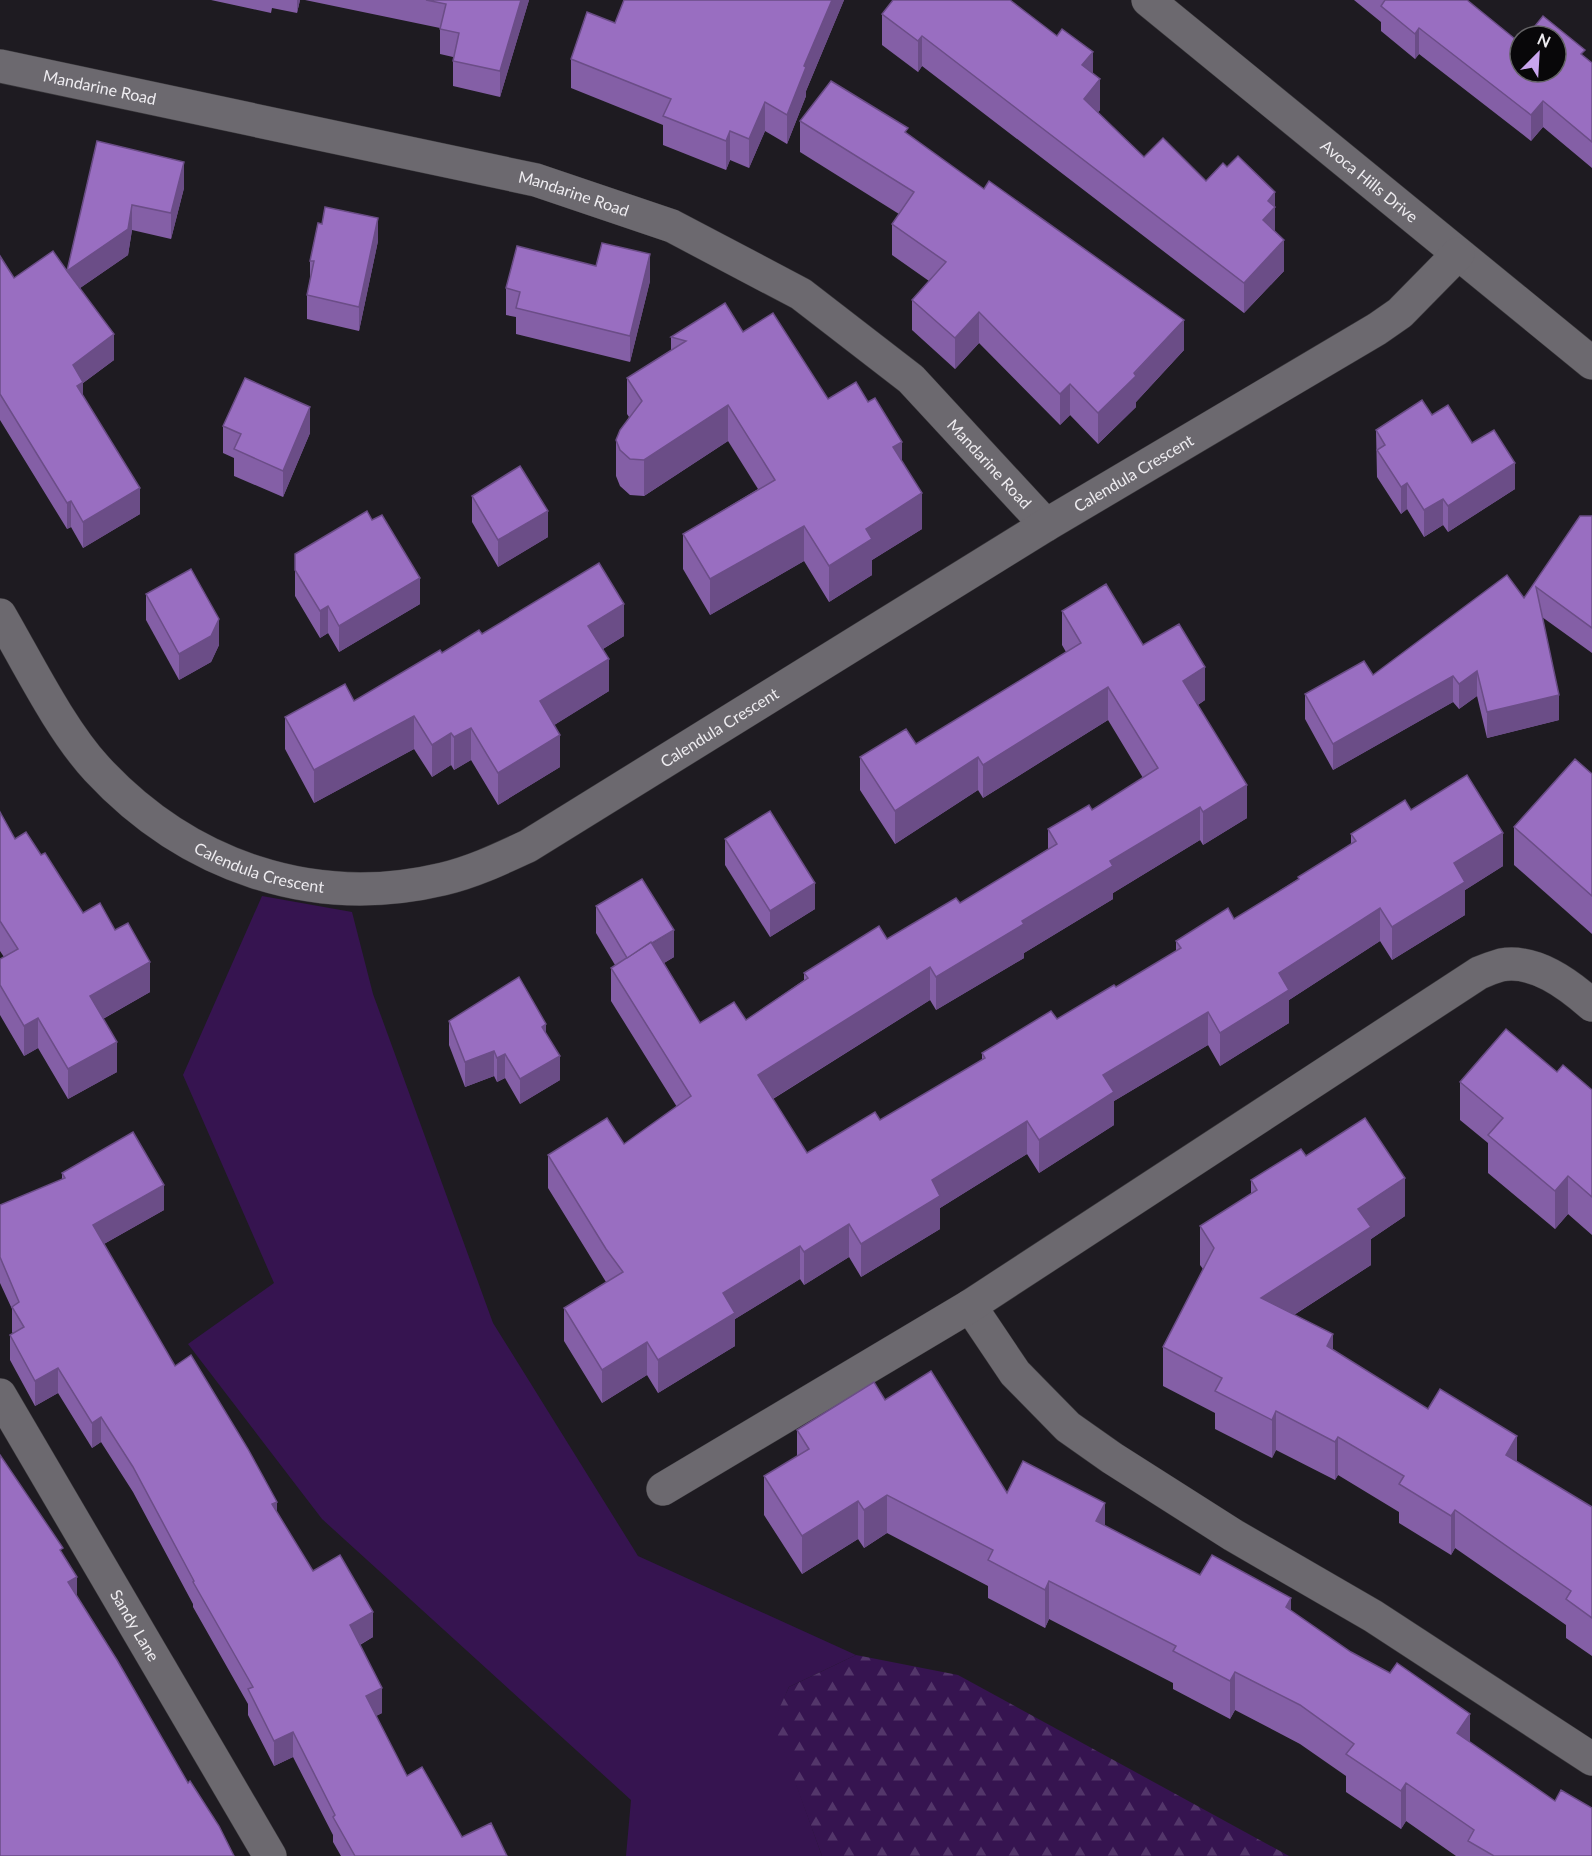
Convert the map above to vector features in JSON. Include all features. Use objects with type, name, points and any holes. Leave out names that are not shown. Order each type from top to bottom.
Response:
[{"type":"street","name":"Avoca Hills Drive","points":[[1148,0],[1592,363]]},
{"type":"street","name":"Mandarine Road","points":[[0,66],[536,180],[672,226],[801,294],[911,379],[1046,525]]},
{"type":"street","name":"Calendula Crescent","points":[[0,615],[65,726],[95,767],[131,803],[172,834],[217,858],[265,875],[309,885],[354,889],[399,886],[443,879],[476,869],[528,846],[1046,525],[1377,329],[1400,313],[1458,254]]},
{"type":"street","points":[[663,1489],[970,1306],[1479,973],[1501,965],[1520,964],[1567,984],[1592,1005]]},
{"type":"street","points":[[970,1306],[1015,1372],[1068,1427],[1112,1458],[1233,1534],[1373,1616],[1592,1759]]},
{"type":"street","name":"Sandy Lane","points":[[0,1395],[270,1856]]},
{"type":"green space","points":[[262,896],[352,912],[373,994],[493,1323],[638,1556],[856,1655],[789,1687],[774,1722],[822,1856],[626,1856],[631,1800],[322,1519],[188,1344],[274,1283],[183,1075]]},
{"type":"green space","points":[[856,1655],[958,1675],[1289,1856],[822,1856],[773,1722],[789,1687]]},
{"type":"building","points":[[426,0],[521,0],[500,71],[453,61],[459,33],[440,29],[446,4]]},
{"type":"building","points":[[624,0],[832,0],[804,66],[806,67],[787,115],[765,102],[749,139],[730,131],[726,141],[663,116],[671,99],[571,59],[587,12],[615,23]]},
{"type":"building","points":[[893,0],[1010,0],[1057,36],[1062,29],[1093,52],[1082,65],[1100,79],[1084,99],[1144,157],[1163,138],[1206,181],[1223,163],[1227,167],[1238,156],[1275,192],[1268,201],[1275,207],[1263,220],[1284,240],[1244,283],[922,36],[918,41],[882,14]]},
{"type":"building","points":[[1385,0],[1467,0],[1508,33],[1508,84],[1568,84],[1568,36],[1585,50],[1581,54],[1592,63],[1592,142],[1543,101],[1531,115],[1419,28],[1415,34],[1381,6]]},
{"type":"building","points":[[1543,16],[1553,24],[1537,24]]},
{"type":"building","points":[[831,81],[908,128],[905,132],[984,189],[989,181],[1184,320],[1134,373],[1136,376],[1098,413],[1070,384],[1060,394],[979,312],[955,338],[912,300],[946,262],[892,224],[914,192],[800,121]]},
{"type":"building","points":[[97,141],[184,162],[171,213],[132,205],[128,229],[67,271]]},
{"type":"building","points":[[325,207],[378,218],[359,307],[307,295],[314,261],[310,261],[318,223],[322,224]]},
{"type":"building","points":[[602,243],[650,254],[630,336],[516,308],[520,292],[506,288],[517,246],[596,266]]},
{"type":"building","points":[[53,251],[114,334],[73,365],[83,382],[77,386],[140,488],[83,522],[71,501],[67,503],[0,394],[0,256],[14,278]]},
{"type":"building","points":[[725,303],[743,332],[773,313],[828,399],[856,382],[868,402],[875,398],[902,442],[893,447],[922,493],[866,529],[872,539],[829,566],[804,526],[710,579],[683,534],[775,480],[728,405],[644,460],[630,459],[620,450],[616,440],[620,430],[642,401],[627,378],[686,341],[671,337]]},
{"type":"building","points":[[245,378],[310,407],[283,471],[234,449],[241,434],[223,426]]},
{"type":"building","points":[[1422,400],[1432,415],[1448,405],[1472,443],[1494,430],[1515,463],[1448,506],[1443,499],[1424,510],[1407,483],[1401,487],[1377,450],[1385,445],[1376,430]]},
{"type":"building","points":[[520,466],[548,511],[498,540],[472,496]]},
{"type":"building","points":[[367,511],[372,520],[382,515],[420,578],[339,626],[328,606],[320,611],[295,570],[295,554]]},
{"type":"building","points":[[1580,516],[1592,516],[1592,628],[1536,587],[1559,695],[1487,712],[1477,671],[1459,684],[1453,676],[1333,744],[1305,694],[1364,661],[1373,675],[1507,575],[1524,598]]},
{"type":"building","points":[[599,563],[624,604],[588,626],[609,659],[540,701],[560,735],[498,773],[471,728],[454,737],[451,733],[432,745],[414,716],[314,770],[285,717],[345,684],[354,701],[440,650],[442,653],[479,630],[482,634]]},
{"type":"building","points":[[191,569],[219,619],[211,636],[179,654],[146,594]]},
{"type":"building","points":[[1106,584],[1143,645],[1179,624],[1205,667],[1183,681],[1247,785],[1203,812],[1200,807],[1110,861],[1113,866],[1022,921],[1024,924],[936,977],[930,967],[758,1075],[807,1153],[875,1112],[880,1120],[985,1058],[982,1053],[1051,1011],[1057,1019],[1114,985],[1116,987],[1181,948],[1176,941],[1228,908],[1234,919],[1356,841],[1351,834],[1405,800],[1411,810],[1467,775],[1503,833],[1454,863],[1465,882],[1392,927],[1380,908],[1279,973],[1289,990],[1220,1033],[1208,1012],[1103,1075],[1114,1092],[1039,1140],[1027,1121],[932,1180],[940,1196],[861,1244],[849,1224],[804,1252],[800,1246],[723,1293],[735,1313],[658,1360],[647,1342],[602,1370],[564,1308],[623,1272],[606,1249],[548,1155],[607,1118],[624,1144],[691,1096],[611,968],[651,942],[700,1023],[734,1002],[746,1020],[808,978],[804,973],[879,926],[887,939],[956,898],[960,903],[1057,844],[1048,829],[1089,805],[1092,810],[1158,768],[1108,687],[983,765],[978,757],[895,811],[860,757],[906,729],[916,744],[1081,643],[1062,611]]},
{"type":"building","points":[[1575,759],[1592,774],[1592,896],[1514,827]]},
{"type":"building","points":[[770,811],[815,883],[770,911],[725,839]]},
{"type":"building","points":[[0,812],[15,839],[26,832],[41,855],[45,853],[83,913],[100,903],[115,930],[128,923],[150,962],[90,996],[117,1042],[68,1069],[38,1018],[24,1026],[0,985],[0,959],[18,949],[0,921]]},
{"type":"building","points":[[642,879],[674,930],[627,958],[596,906]]},
{"type":"building","points":[[519,977],[546,1024],[542,1027],[560,1056],[520,1079],[505,1054],[497,1058],[494,1051],[465,1062],[449,1021]]},
{"type":"building","points":[[1506,1029],[1557,1072],[1563,1065],[1592,1090],[1592,1197],[1568,1176],[1555,1191],[1488,1135],[1503,1118],[1460,1082]]},
{"type":"building","points":[[1365,1118],[1405,1178],[1358,1209],[1371,1227],[1261,1298],[1333,1334],[1327,1346],[1428,1409],[1440,1389],[1517,1436],[1506,1455],[1592,1507],[1592,1618],[1566,1599],[1571,1591],[1455,1510],[1451,1516],[1399,1484],[1404,1476],[1338,1437],[1335,1442],[1276,1411],[1272,1420],[1215,1391],[1222,1378],[1163,1347],[1214,1248],[1200,1226],[1257,1190],[1251,1180],[1301,1149],[1306,1156]]},
{"type":"building","points":[[133,1132],[164,1185],[93,1225],[175,1366],[191,1355],[248,1449],[277,1502],[272,1504],[313,1571],[340,1555],[373,1612],[350,1625],[382,1688],[366,1696],[407,1776],[422,1767],[462,1837],[491,1823],[507,1856],[355,1856],[333,1817],[335,1815],[293,1732],[274,1741],[248,1689],[253,1687],[193,1582],[133,1467],[101,1417],[92,1423],[58,1368],[35,1381],[10,1335],[24,1327],[12,1307],[19,1302],[0,1257],[0,1205],[65,1178],[62,1173]]},
{"type":"building","points":[[931,1371],[1007,1493],[1023,1461],[1105,1503],[1096,1521],[1200,1575],[1212,1555],[1291,1598],[1286,1607],[1351,1652],[1390,1673],[1397,1663],[1470,1714],[1457,1733],[1555,1801],[1561,1790],[1592,1808],[1592,1856],[1494,1856],[1468,1841],[1474,1830],[1406,1783],[1401,1791],[1346,1754],[1354,1744],[1300,1705],[1235,1672],[1230,1681],[1173,1651],[1176,1646],[1049,1581],[1045,1590],[988,1560],[993,1550],[887,1495],[864,1510],[858,1501],[802,1536],[764,1476],[809,1449],[797,1430],[874,1382],[885,1400]]},
{"type":"building","points":[[0,1455],[63,1548],[60,1550],[77,1577],[68,1582],[117,1660],[188,1783],[190,1781],[219,1826],[234,1856],[0,1856]]}]
